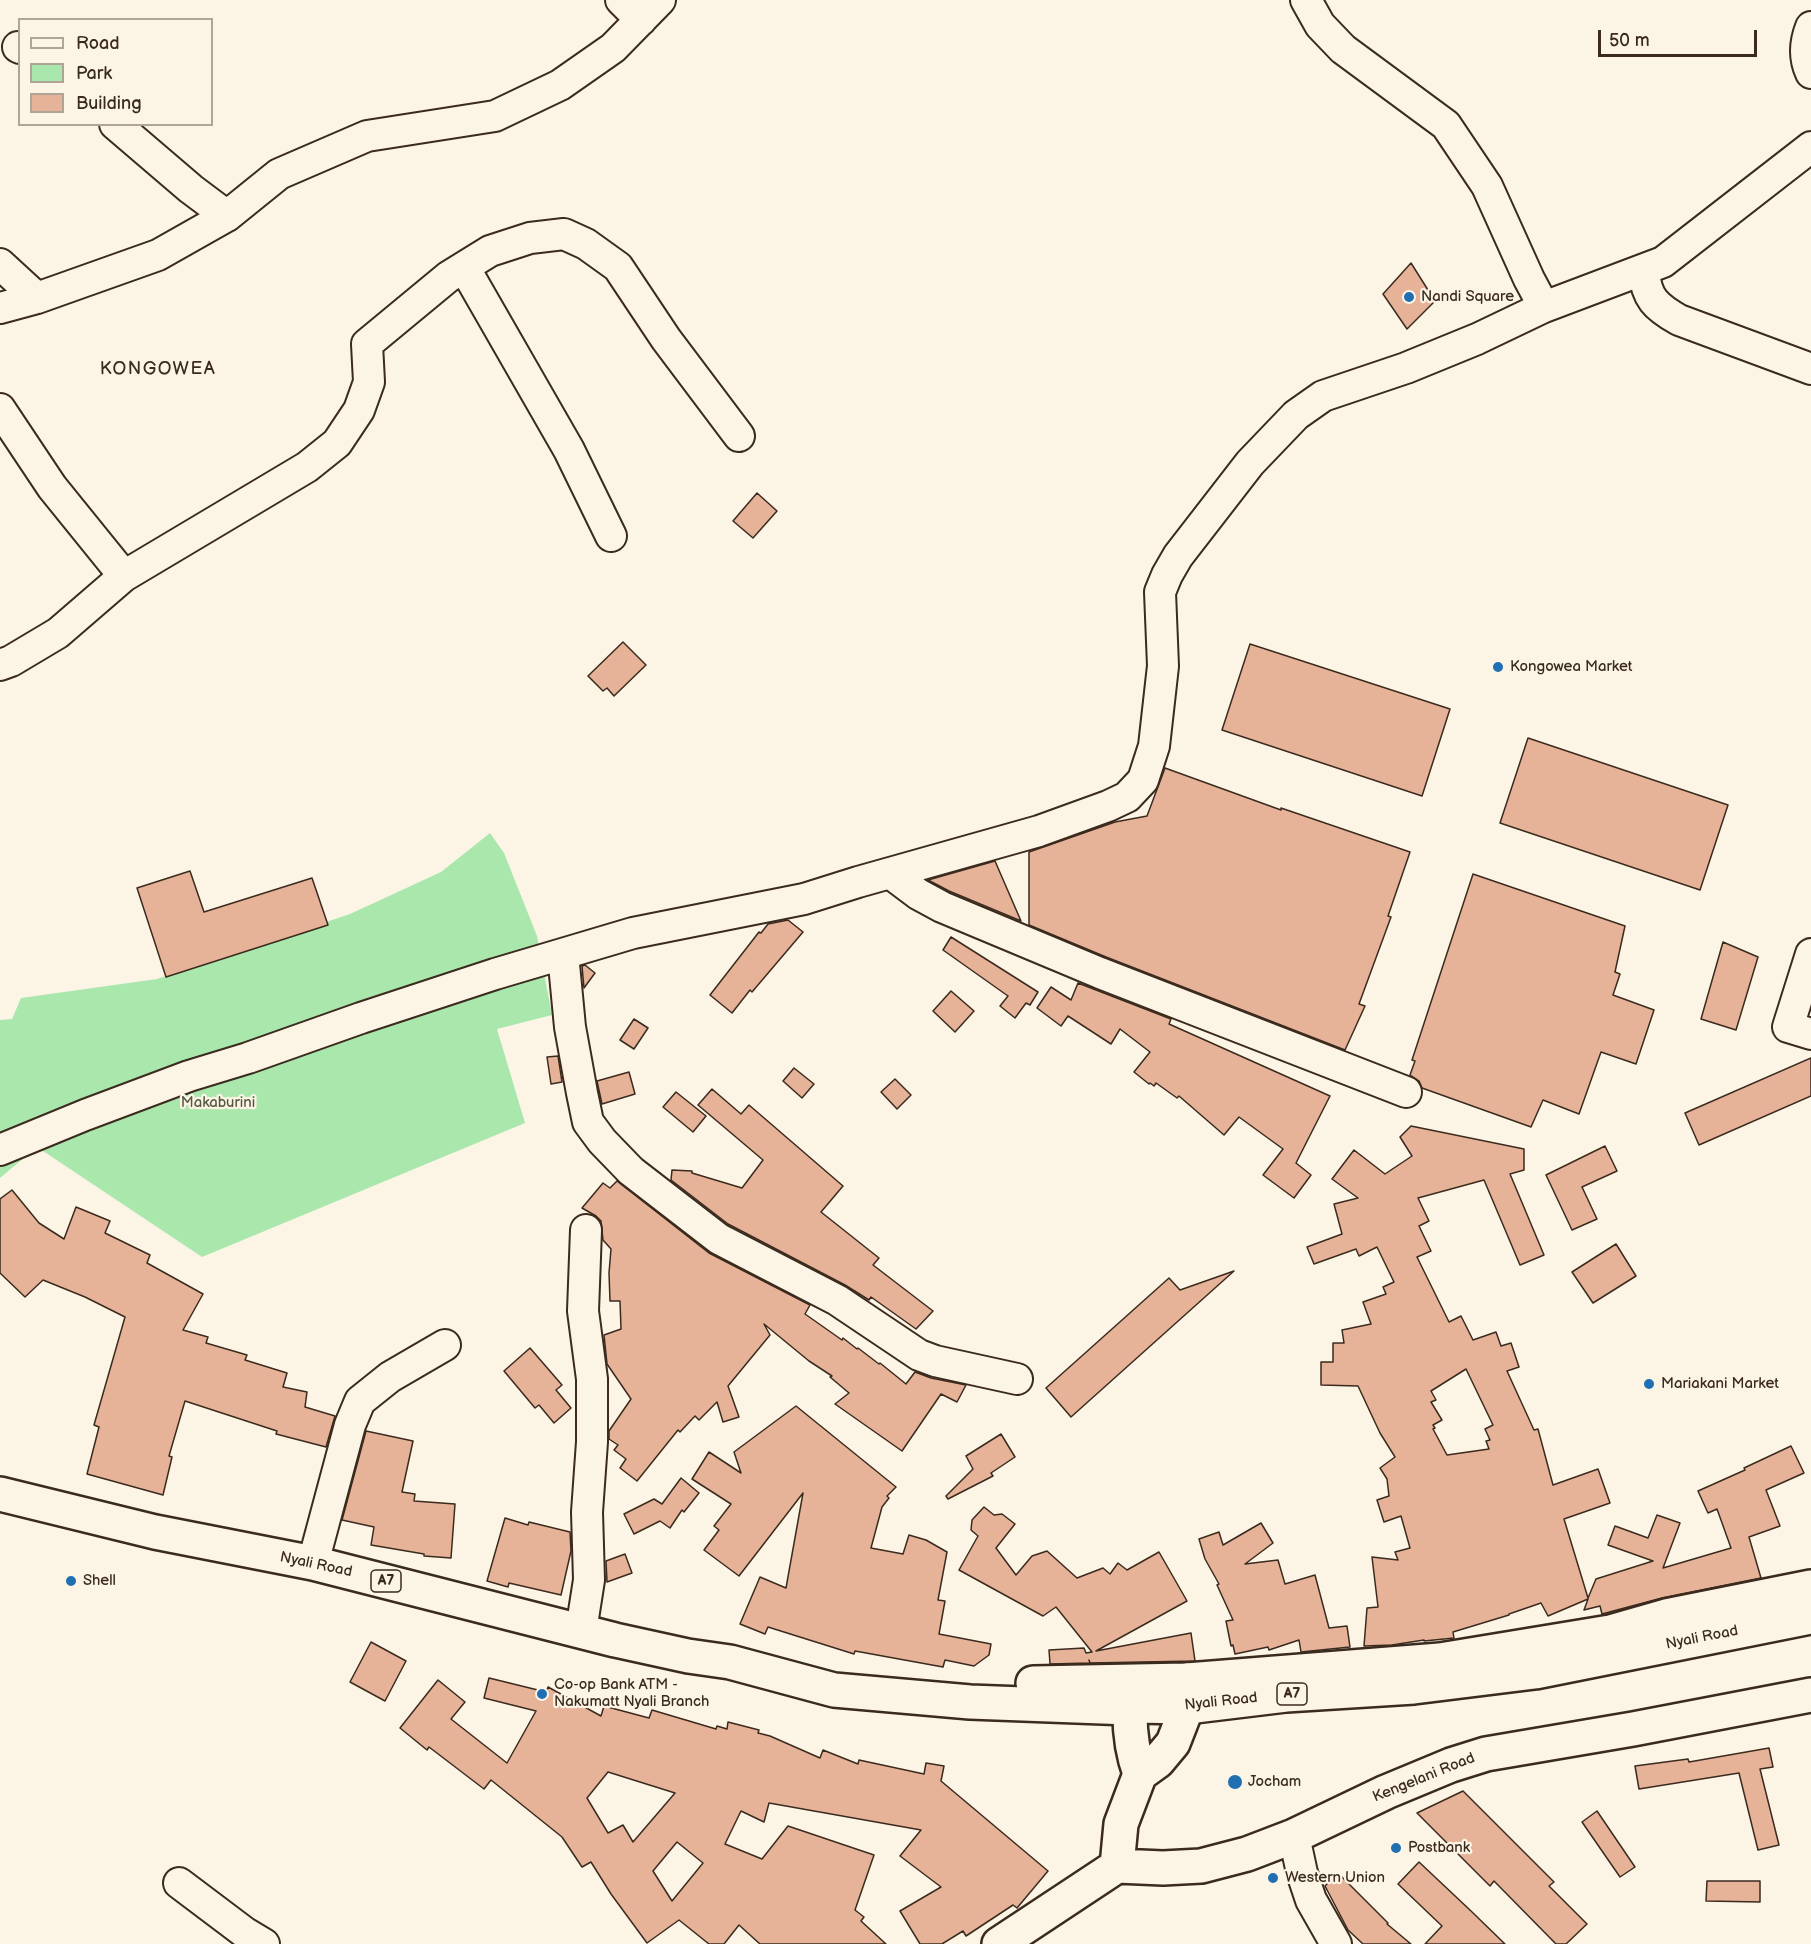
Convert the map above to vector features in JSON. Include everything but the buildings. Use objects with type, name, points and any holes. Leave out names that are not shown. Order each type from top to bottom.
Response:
[{"type":"main road","name":"Nyali Road","points":[[0,1494],[155,1532],[313,1563],[581,1631],[771,1672],[831,1672],[1130,1695],[1286,1695],[1414,1687],[1535,1672],[1811,1617]]},
{"type":"main road","name":"Nyali Road","points":[[1187,1694],[1440,1660],[1610,1632],[1666,1616],[1811,1587]]},
{"type":"main road","points":[[999,1944],[1117,1866],[1121,1824],[1140,1774],[1173,1743],[1187,1694]]},
{"type":"main road","points":[[1130,1695],[1133,1755],[1140,1774]]},
{"type":"main road","name":"Kengelani Road","points":[[1117,1866],[1163,1868],[1201,1866],[1247,1854],[1294,1836],[1386,1792],[1451,1765],[1486,1754],[1811,1695]]},
{"type":"street","points":[[1306,0],[1320,25],[1343,49],[1446,125],[1487,186],[1544,307]]},
{"type":"street","points":[[0,308],[37,298],[158,255],[227,216],[279,174],[367,136],[495,116],[560,85],[614,48],[641,7]]},
{"type":"street","points":[[1811,27],[1806,48],[1807,66],[1811,73]]},
{"type":"street","points":[[117,126],[191,189],[227,216]]},
{"type":"street","points":[[0,1150],[85,1115],[189,1077],[495,974],[633,933],[804,899],[1039,831],[1127,797],[1143,780],[1154,746],[1162,666],[1160,592],[1163,583],[1178,556],[1250,463],[1296,415],[1323,396],[1406,368],[1477,339],[1544,307],[1663,262],[1811,147]]},
{"type":"street","points":[[0,665],[58,633],[124,576],[307,467],[338,443],[359,410],[369,382],[367,344],[448,277],[490,251],[530,238],[564,234],[586,244],[618,267],[666,339],[739,436]]},
{"type":"street","points":[[0,264],[37,298]]},
{"type":"street","points":[[464,267],[569,450],[611,536]]},
{"type":"street","points":[[1644,271],[1645,288],[1653,301],[1664,312],[1679,321],[1811,369]]},
{"type":"street","points":[[0,409],[52,487],[124,576]]},
{"type":"street","points":[[890,873],[918,894],[942,907],[1100,973],[1406,1092]]},
{"type":"street","points":[[563,954],[570,1027],[588,1122],[602,1141],[631,1171],[719,1239],[837,1300],[919,1355],[935,1361],[1017,1379]]},
{"type":"street","points":[[1811,954],[1788,1027],[1811,1034]]},
{"type":"street","points":[[581,1631],[589,1580],[587,1512],[592,1443],[592,1379],[583,1311],[586,1230]]},
{"type":"street","points":[[313,1563],[350,1425],[360,1401],[390,1377],[445,1345]]},
{"type":"street","points":[[1294,1836],[1311,1900],[1336,1944]]},
{"type":"street","points":[[179,1883],[244,1932],[264,1944]]},
{"type":"green space","name":"Makaburini","points":[[490,833],[504,853],[537,936],[552,1015],[497,1029],[525,1123],[202,1257],[37,1147],[0,1178],[0,1020],[12,1019],[21,998],[157,979],[350,914],[441,872]]},
{"type":"place","name":"Nandi Square","points":[[1409,297]]},
{"type":"place","name":"Kongowea Market","points":[[1498,667]]},
{"type":"place","name":"Mariakani Market","points":[[1649,1384]]},
{"type":"place","name":"Shell","points":[[71,1581]]},
{"type":"place","name":"Co-op Bank ATM - Nakumatt Nyali Branch","points":[[542,1694]]},
{"type":"place","name":"Jocham","points":[[1235,1782]]},
{"type":"place","name":"Postbank","points":[[1396,1848]]},
{"type":"place","name":"Western Union","points":[[1273,1878]]},
{"type":"district","name":"KONGOWEA","points":[[158,369]]}]
